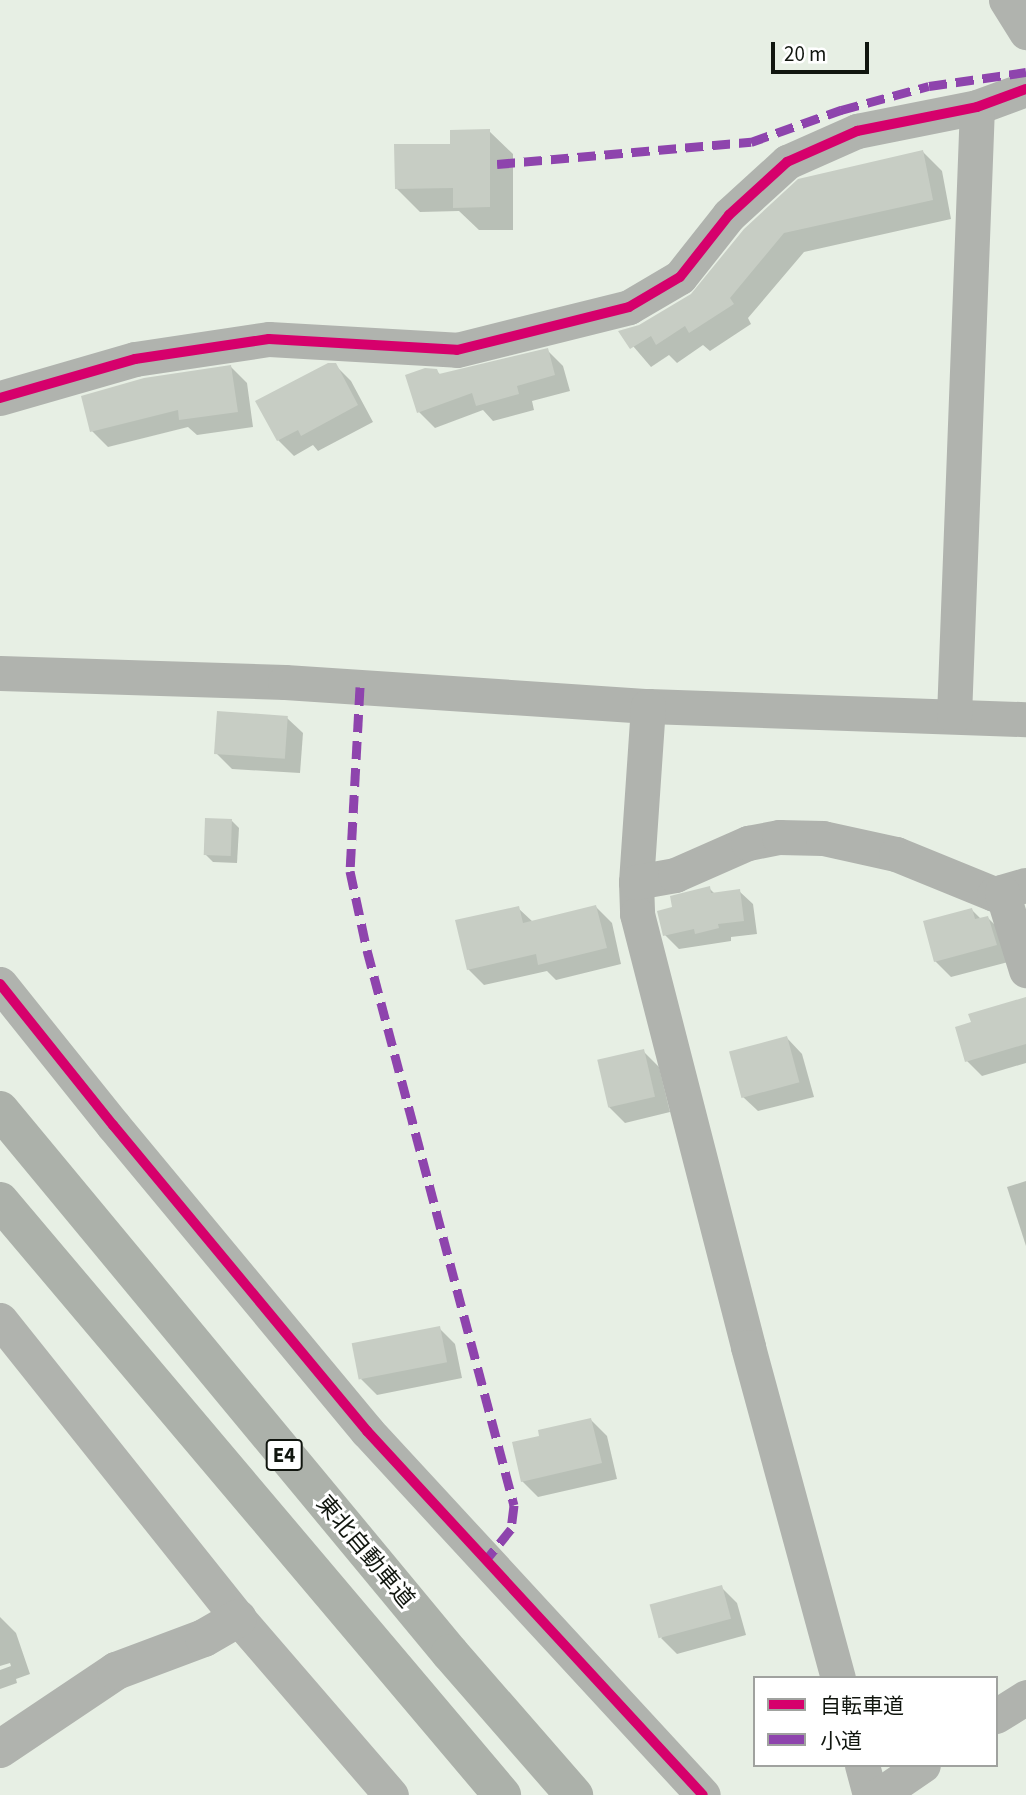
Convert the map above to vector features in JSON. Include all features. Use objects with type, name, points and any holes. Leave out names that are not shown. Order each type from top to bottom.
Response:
[{"type":"highway","name":"東北自動車道","points":[[0,1110],[406,1600],[574,1795]]},
{"type":"highway","name":"E4","points":[[0,1201],[502,1795]]},
{"type":"street","points":[[1006,0],[1026,32]]},
{"type":"street","points":[[0,398],[135,359],[269,339],[457,350],[629,307],[680,277],[729,215],[787,162],[857,131],[977,107],[1026,89]]},
{"type":"street","points":[[954,716],[977,107]]},
{"type":"street","points":[[0,673],[285,682],[648,706],[1026,719]]},
{"type":"street","points":[[648,706],[636,882],[637,914],[748,1347],[837,1676]]},
{"type":"street","points":[[636,882],[676,875],[748,843],[779,837],[823,838],[896,854],[994,894],[1014,888],[1026,970]]},
{"type":"street","points":[[0,984],[113,1125],[367,1431],[703,1795]]},
{"type":"street","points":[[0,1320],[238,1618],[391,1795]]},
{"type":"street","points":[[0,1749],[116,1671],[204,1638],[238,1618]]},
{"type":"street","points":[[998,1715],[1026,1697]]},
{"type":"street","points":[[863,1767],[870,1795]]},
{"type":"street","points":[[879,1795],[920,1767]]},
{"type":"building","points":[[490,129],[490,207],[453,208],[453,188],[395,189],[394,144],[450,144],[450,130]]},
{"type":"building","points":[[923,150],[933,200],[784,233],[730,298],[734,304],[689,333],[685,326],[656,345],[651,336],[630,349],[618,331],[639,325],[691,294],[744,229],[798,179]]},
{"type":"building","points":[[548,348],[555,375],[517,386],[519,394],[476,406],[472,393],[417,413],[405,375],[425,368],[437,369],[439,374]]},
{"type":"building","points":[[328,363],[336,363],[358,405],[301,436],[298,430],[277,441],[255,401]]},
{"type":"building","points":[[231,365],[238,412],[179,420],[178,410],[90,432],[81,396],[144,378]]},
{"type":"building","points":[[217,711],[288,716],[285,759],[214,754]]},
{"type":"building","points":[[205,818],[232,819],[231,856],[204,855]]},
{"type":"building","points":[[710,886],[711,893],[740,889],[744,921],[718,924],[719,928],[695,934],[694,929],[663,936],[657,911],[672,907],[670,896]]},
{"type":"building","points":[[596,905],[607,948],[538,965],[536,954],[467,970],[455,920],[519,906],[523,923]]},
{"type":"building","points":[[972,908],[975,919],[988,916],[997,945],[934,962],[923,921]]},
{"type":"building","points":[[1026,997],[1026,1044],[965,1062],[955,1027],[971,1022],[968,1014]]},
{"type":"building","points":[[787,1036],[799,1082],[741,1098],[729,1052]]},
{"type":"building","points":[[644,1049],[655,1097],[608,1108],[597,1060]]},
{"type":"building","points":[[440,1326],[447,1362],[359,1379],[352,1343]]},
{"type":"building","points":[[591,1418],[602,1463],[521,1482],[512,1442],[539,1436],[538,1430]]},
{"type":"building","points":[[722,1585],[731,1619],[659,1638],[650,1604]]},
{"type":"marked path","points":[[497,164],[751,142],[841,110],[929,86],[1026,72]]},
{"type":"marked path","points":[[360,687],[350,871],[367,950],[514,1505],[511,1529],[486,1560]]},
{"type":"cycle path","points":[[0,398],[135,359],[269,339],[457,350],[629,307],[680,277],[729,215],[787,162],[857,131],[977,107],[1026,89]]},
{"type":"cycle path","points":[[0,984],[113,1125],[367,1431],[703,1795]]}]
